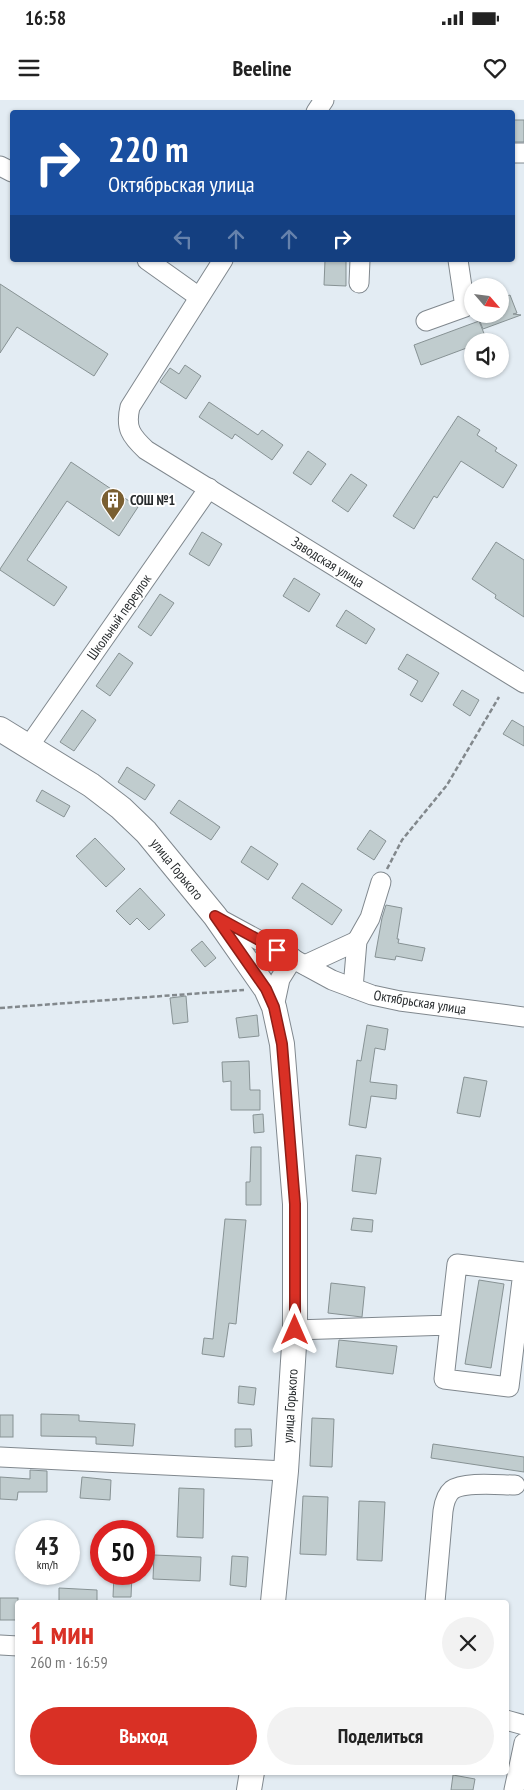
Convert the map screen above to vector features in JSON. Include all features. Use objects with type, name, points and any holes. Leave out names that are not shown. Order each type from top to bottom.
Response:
[{"type":"main road","name":"улица Горького","points":[[0,729],[91,785],[121,808],[146,832],[215,916],[270,998],[282,1044],[295,1204],[295,1330],[286,1472],[273,1600]]},
{"type":"main road","points":[[249,1790],[252,1775]]},
{"type":"street","points":[[150,262],[199,297],[222,262]]},
{"type":"street","points":[[360,262],[360,283]]},
{"type":"street","points":[[426,321],[465,307],[458,262]]},
{"type":"street","name":"Заводская улица","points":[[199,297],[130,407],[128,423],[134,439],[146,450],[524,683]]},
{"type":"street","name":"Школьный переулок","points":[[29,746],[209,488]]},
{"type":"street","points":[[353,988],[357,941],[370,918],[381,882]]},
{"type":"street","name":"Октябрьская улица","points":[[215,916],[332,980],[372,995],[400,1002],[524,1017]]},
{"type":"street","points":[[270,998],[280,979],[299,962],[357,941]]},
{"type":"street","points":[[457,1264],[522,1272],[509,1387],[444,1379],[450,1325],[457,1264]]},
{"type":"street","points":[[295,1330],[450,1325]]},
{"type":"street","points":[[0,1457],[286,1472]]},
{"type":"street","points":[[434,1600],[443,1511],[445,1500],[451,1491],[460,1486],[515,1485]]},
{"type":"street","points":[[0,1645],[15,1646]]},
{"type":"street","points":[[509,1721],[524,1725]]},
{"type":"street","points":[[514,1790],[524,1743]]},
{"type":"path","points":[[381,882],[402,840],[447,785],[499,697]]},
{"type":"path","points":[[0,1008],[270,998]]},
{"type":"building","points":[[515,120],[524,120],[524,142],[515,142]]},
{"type":"building","points":[[325,262],[346,262],[346,286],[324,285]]},
{"type":"building","points":[[0,284],[108,354],[94,376],[17,327],[0,353]]},
{"type":"building","points":[[509,295],[517,313],[513,314],[521,315],[509,319]]},
{"type":"building","points":[[474,323],[480,323],[484,333],[464,333],[464,349],[421,365],[414,345]]},
{"type":"building","points":[[481,323],[499,323],[483,329]]},
{"type":"building","points":[[185,365],[201,376],[186,399],[160,382],[170,368],[179,374]]},
{"type":"building","points":[[209,402],[258,435],[262,430],[283,445],[272,460],[235,434],[232,439],[199,417]]},
{"type":"building","points":[[458,416],[480,430],[477,435],[497,448],[495,451],[517,465],[503,488],[461,461],[437,498],[434,496],[414,529],[393,516]]},
{"type":"building","points":[[308,451],[326,464],[311,485],[293,473]]},
{"type":"building","name":"СОШ №1","points":[[71,462],[138,507],[119,536],[67,501],[27,560],[67,587],[54,606],[0,569]]},
{"type":"building","points":[[351,474],[367,485],[348,512],[332,501]]},
{"type":"building","points":[[202,532],[222,544],[209,566],[189,554]]},
{"type":"building","points":[[496,542],[524,560],[524,617],[495,598],[496,595],[472,579]]},
{"type":"building","points":[[294,578],[320,594],[309,612],[283,596]]},
{"type":"building","points":[[160,594],[174,603],[151,636],[138,627]]},
{"type":"building","points":[[346,610],[375,629],[366,644],[336,626]]},
{"type":"building","points":[[119,653],[133,663],[110,696],[96,686]]},
{"type":"building","points":[[407,654],[439,673],[422,702],[410,695],[418,681],[398,669]]},
{"type":"building","points":[[462,690],[479,700],[470,716],[453,705]]},
{"type":"building","points":[[82,710],[96,720],[74,751],[60,742]]},
{"type":"building","points":[[512,720],[524,727],[524,746],[503,734]]},
{"type":"building","points":[[127,767],[155,785],[145,800],[118,782]]},
{"type":"building","points":[[42,790],[70,806],[64,817],[36,801]]},
{"type":"building","points":[[179,800],[220,827],[211,840],[170,813]]},
{"type":"building","points":[[370,830],[386,841],[374,860],[357,849]]},
{"type":"building","points":[[95,838],[125,869],[106,887],[76,856]]},
{"type":"building","points":[[251,846],[278,864],[268,880],[241,862]]},
{"type":"building","points":[[302,883],[342,910],[332,925],[292,898]]},
{"type":"building","points":[[140,888],[165,915],[149,930],[137,918],[130,925],[116,911]]},
{"type":"building","points":[[386,905],[402,908],[398,943],[425,948],[422,961],[396,956],[395,960],[375,957]]},
{"type":"building","points":[[202,941],[216,958],[205,967],[191,950]]},
{"type":"building","points":[[186,996],[188,1022],[173,1024],[170,998]]},
{"type":"building","points":[[257,1015],[259,1036],[239,1038],[236,1018]]},
{"type":"building","points":[[367,1025],[388,1029],[385,1050],[375,1048],[370,1082],[397,1085],[396,1099],[371,1096],[366,1128],[349,1125],[357,1060],[361,1061]]},
{"type":"building","points":[[249,1061],[250,1090],[260,1090],[260,1110],[231,1110],[231,1081],[223,1082],[222,1062]]},
{"type":"building","points":[[464,1077],[487,1081],[480,1117],[457,1113]]},
{"type":"building","points":[[263,1114],[264,1132],[254,1133],[253,1115]]},
{"type":"building","points":[[251,1147],[261,1147],[261,1205],[246,1205],[246,1182],[250,1182]]},
{"type":"building","points":[[356,1155],[381,1158],[376,1194],[352,1191]]},
{"type":"building","points":[[353,1218],[373,1220],[372,1232],[351,1230]]},
{"type":"building","points":[[225,1219],[246,1220],[236,1324],[229,1323],[224,1357],[202,1354],[204,1338],[213,1339]]},
{"type":"building","points":[[479,1280],[504,1284],[491,1368],[465,1364]]},
{"type":"building","points":[[331,1283],[365,1287],[362,1317],[328,1313]]},
{"type":"building","points":[[339,1340],[397,1346],[393,1374],[336,1367]]},
{"type":"building","points":[[239,1386],[256,1388],[254,1405],[238,1403]]},
{"type":"building","points":[[41,1414],[79,1415],[79,1421],[135,1424],[133,1446],[96,1444],[96,1437],[41,1436]]},
{"type":"building","points":[[0,1415],[13,1415],[13,1437],[0,1437]]},
{"type":"building","points":[[312,1418],[334,1419],[332,1467],[310,1466]]},
{"type":"building","points":[[235,1429],[251,1429],[252,1446],[235,1447]]},
{"type":"building","points":[[433,1444],[524,1457],[524,1472],[431,1458]]},
{"type":"building","points":[[30,1470],[47,1471],[47,1492],[18,1492],[17,1500],[0,1499],[0,1477],[30,1479]]},
{"type":"building","points":[[82,1477],[111,1480],[110,1500],[80,1498]]},
{"type":"building","points":[[179,1488],[204,1489],[203,1538],[177,1537]]},
{"type":"building","points":[[303,1496],[328,1497],[326,1555],[300,1554]]},
{"type":"building","points":[[359,1501],[385,1502],[382,1561],[357,1560]]},
{"type":"building","points":[[155,1555],[201,1557],[200,1581],[155,1579]]},
{"type":"building","points":[[232,1556],[248,1557],[246,1587],[230,1585]]},
{"type":"building","points":[[114,1585],[132,1585],[131,1597],[113,1597]]},
{"type":"building","points":[[59,1588],[97,1590],[97,1600],[59,1600]]},
{"type":"building","points":[[0,1598],[18,1598],[18,1600],[15,1600],[15,1620],[0,1620]]},
{"type":"building","points":[[453,1775],[475,1779],[473,1790],[451,1790]]},
{"type":"place","name":"СОШ №1","points":[[113,521]]},
{"type":"route","points":[[277,950],[215,916],[266,989],[274,1007],[282,1044],[295,1204],[295,1330]]}]
